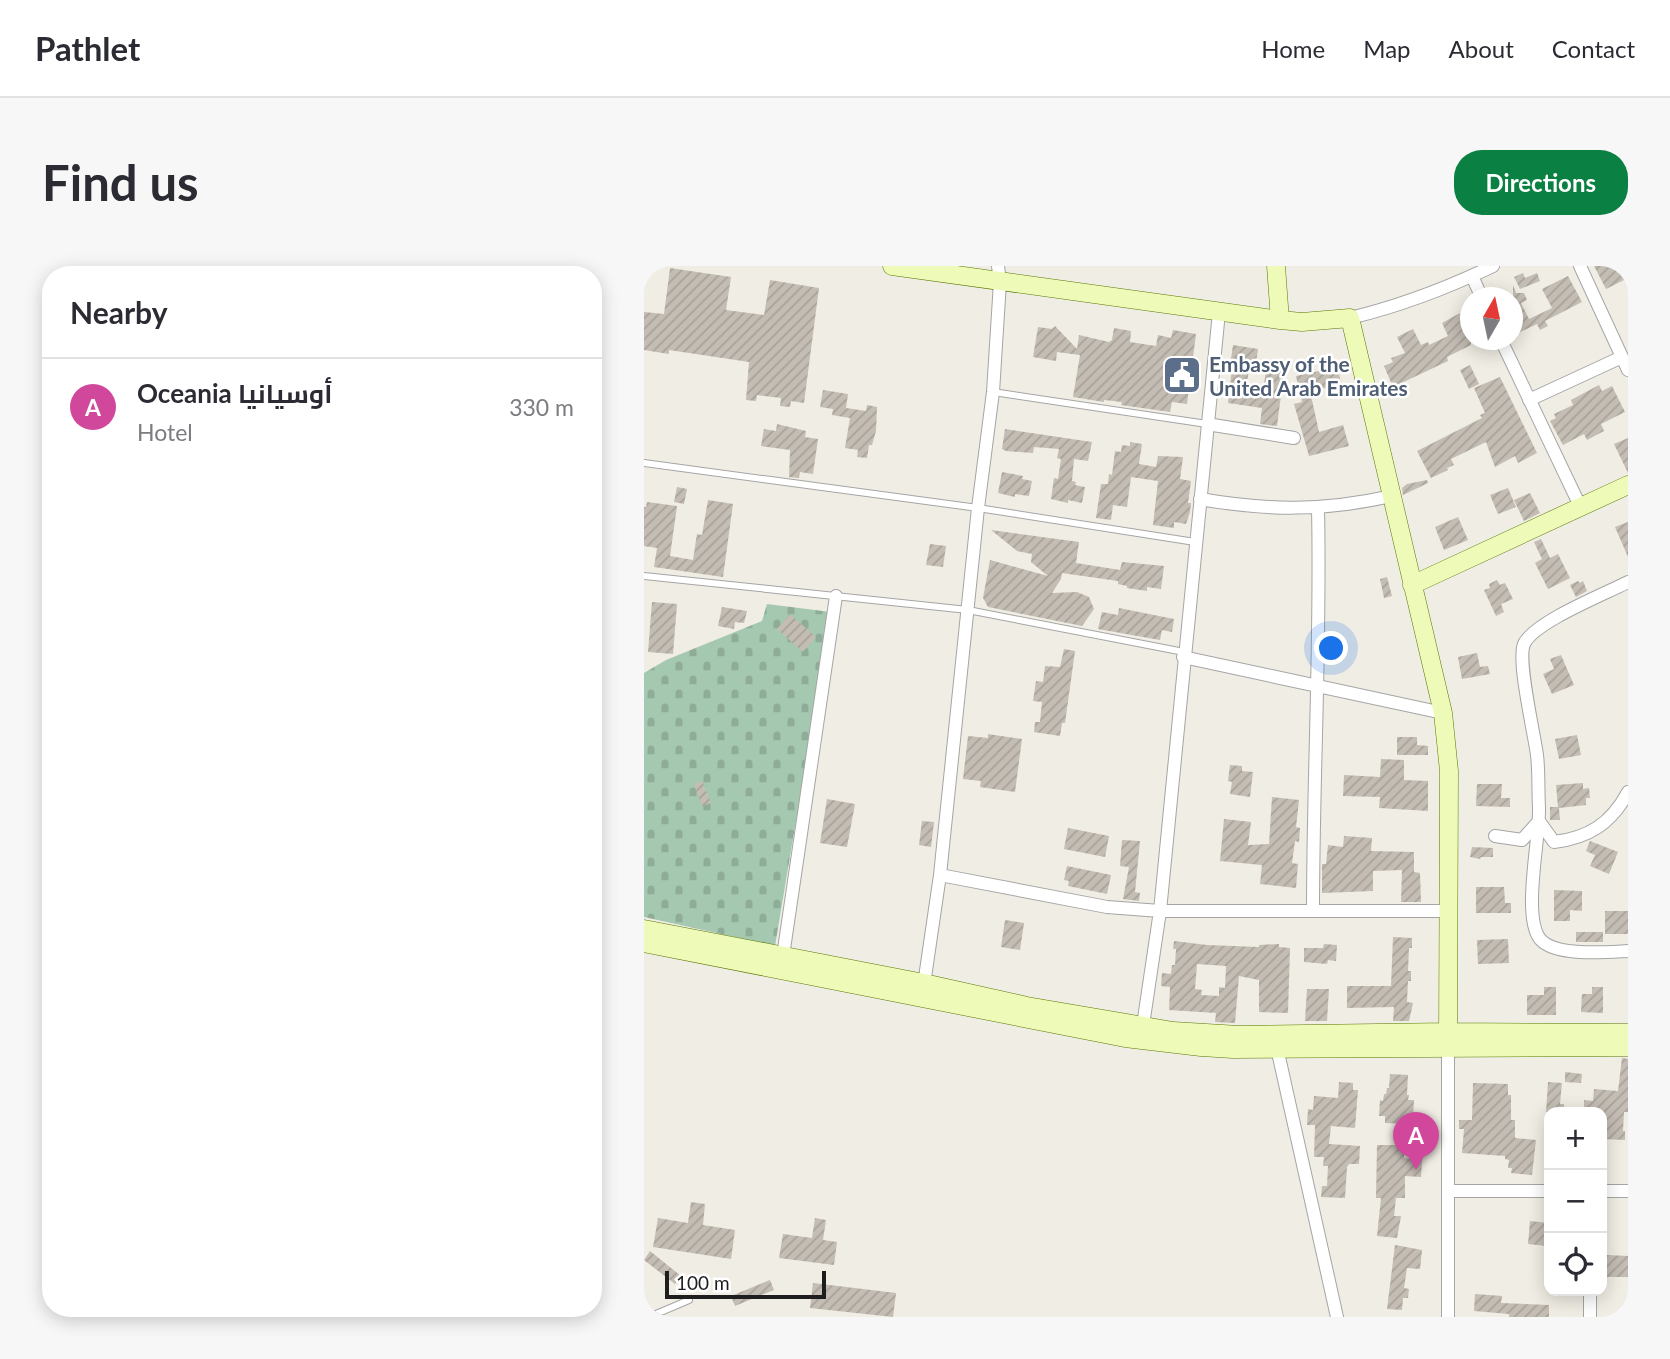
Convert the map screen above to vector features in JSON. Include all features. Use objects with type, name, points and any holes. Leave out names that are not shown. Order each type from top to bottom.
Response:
[{"type":"main road","points":[[892,266],[999,274],[1280,320],[1302,322],[1350,318],[1444,713],[1449,771],[1448,1039]]},
{"type":"main road","points":[[1276,266],[1280,320]]},
{"type":"main road","points":[[1412,585],[1628,485]]},
{"type":"main road","points":[[644,929],[783,956],[923,991]]},
{"type":"main road","points":[[644,943],[923,991],[1201,1047],[1277,1048],[1448,1039]]},
{"type":"main road","points":[[1552,1040],[1628,1033]]},
{"type":"main road","points":[[1142,1034],[1552,1040],[1628,1047]]},
{"type":"street","points":[[1350,318],[1378,311],[1493,266]]},
{"type":"street","points":[[1580,266],[1628,370]]},
{"type":"street","points":[[923,991],[940,875],[978,508],[993,392],[999,274]]},
{"type":"street","points":[[1472,276],[1477,287]]},
{"type":"street","points":[[1142,1034],[1160,911],[1219,312]]},
{"type":"street","points":[[1506,350],[1581,508]]},
{"type":"street","points":[[1529,400],[1622,357]]},
{"type":"street","points":[[1207,424],[1294,438]]},
{"type":"street","points":[[1200,499],[1278,509],[1318,508],[1392,496]]},
{"type":"street","points":[[1313,911],[1320,598],[1318,508]]},
{"type":"street","points":[[1628,582],[1545,624],[1531,634],[1522,651],[1537,757],[1539,821],[1534,857],[1533,915],[1541,939],[1556,948],[1581,952],[1628,951]]},
{"type":"street","points":[[783,956],[836,596]]},
{"type":"street","points":[[1184,654],[1444,713]]},
{"type":"street","points":[[1539,821],[1554,842],[1578,839],[1603,825],[1628,792]]},
{"type":"street","points":[[1495,836],[1522,840],[1539,821]]},
{"type":"street","points":[[940,875],[1107,906],[1160,911],[1448,911]]},
{"type":"street","points":[[1448,1039],[1448,1317]]},
{"type":"street","points":[[1277,1048],[1337,1317]]},
{"type":"street","points":[[1448,1191],[1544,1191]]},
{"type":"street","points":[[1607,1191],[1628,1191]]},
{"type":"street","points":[[1590,1296],[1590,1317]]},
{"type":"lane","points":[[993,392],[1207,424]]},
{"type":"lane","points":[[644,463],[978,508],[1195,542]]},
{"type":"lane","points":[[644,576],[968,610],[1184,654]]},
{"type":"lane","points":[[649,1317],[689,1300]]},
{"type":"green space","points":[[767,604],[831,612],[775,946],[644,917],[644,673],[666,660],[762,621]]},
{"type":"building","points":[[1594,266],[1628,266],[1628,278],[1606,289]]},
{"type":"building","points":[[670,268],[731,277],[726,310],[764,315],[770,280],[819,288],[804,403],[791,401],[790,407],[780,406],[781,398],[757,395],[756,401],[746,400],[749,362],[669,350],[669,354],[644,350],[644,312],[664,314]]},
{"type":"building","points":[[1523,273],[1525,278],[1537,273],[1540,281],[1523,288],[1519,287],[1514,277]]},
{"type":"building","points":[[1568,276],[1582,302],[1545,321],[1548,326],[1540,330],[1537,324],[1523,331],[1523,307],[1529,319],[1552,308],[1542,289]]},
{"type":"building","points":[[1460,313],[1461,350],[1447,357],[1448,361],[1393,387],[1384,366],[1393,362],[1391,358],[1405,353],[1397,337],[1413,329],[1421,345],[1428,342],[1429,345],[1448,336],[1442,323]]},
{"type":"building","points":[[1055,326],[1077,349],[1079,335],[1109,342],[1112,340],[1114,328],[1131,331],[1130,342],[1156,346],[1158,335],[1171,338],[1173,330],[1196,334],[1187,404],[1172,402],[1170,412],[1121,405],[1122,402],[1073,397],[1080,355],[1057,352],[1056,361],[1033,357],[1038,327],[1052,329]]},
{"type":"building","points":[[1233,345],[1258,349],[1256,363],[1250,362],[1247,383],[1264,385],[1267,361],[1285,364],[1277,426],[1260,424],[1262,408],[1228,403]]},
{"type":"building","points":[[1470,365],[1479,384],[1469,389],[1460,370]]},
{"type":"building","points":[[1338,367],[1341,385],[1310,391],[1319,432],[1343,425],[1349,446],[1309,456],[1294,404],[1302,402],[1296,376]]},
{"type":"building","points":[[1500,377],[1537,453],[1518,463],[1515,456],[1495,467],[1486,442],[1451,459],[1454,465],[1431,478],[1417,451],[1482,418],[1480,415],[1485,413],[1474,388]]},
{"type":"building","points":[[1599,385],[1602,391],[1612,386],[1625,412],[1601,424],[1604,431],[1587,440],[1584,434],[1563,445],[1550,421],[1556,418],[1554,414],[1573,405],[1571,400]]},
{"type":"building","points":[[823,390],[848,394],[846,408],[866,411],[867,405],[877,407],[876,431],[872,445],[869,445],[867,458],[857,457],[858,450],[845,448],[850,418],[832,415],[833,409],[820,407]]},
{"type":"building","points":[[777,424],[806,431],[805,437],[818,439],[813,474],[800,472],[799,478],[789,477],[790,450],[761,446],[764,429],[776,431]]},
{"type":"building","points":[[1005,429],[1092,442],[1088,461],[1074,459],[1072,481],[1076,482],[1075,485],[1085,487],[1082,503],[1051,499],[1054,478],[1058,479],[1061,459],[1057,458],[1059,449],[1034,447],[1033,453],[1006,451],[1002,449]]},
{"type":"building","points":[[1628,438],[1628,473],[1614,444]]},
{"type":"building","points":[[1130,442],[1142,444],[1139,464],[1156,467],[1158,456],[1183,457],[1180,479],[1191,481],[1188,503],[1191,503],[1190,512],[1186,524],[1174,522],[1174,528],[1153,525],[1158,481],[1131,477],[1127,507],[1113,505],[1111,520],[1096,518],[1101,484],[1108,484],[1109,474],[1112,475],[1115,451],[1121,452],[1122,445],[1130,446]]},
{"type":"building","points":[[1002,472],[1023,476],[1022,479],[1032,481],[1029,496],[1015,494],[1015,497],[998,493]]},
{"type":"building","points":[[1427,480],[1428,483],[1403,495],[1402,488],[1407,484]]},
{"type":"building","points":[[677,487],[687,489],[684,504],[674,502]]},
{"type":"building","points":[[1508,488],[1516,507],[1498,514],[1490,495]]},
{"type":"building","points":[[1530,493],[1540,513],[1524,521],[1514,500]]},
{"type":"building","points":[[708,500],[733,504],[723,577],[654,567],[657,548],[644,546],[644,507],[647,502],[677,506],[670,556],[693,560],[697,534],[702,535]]},
{"type":"building","points":[[1458,517],[1468,540],[1444,550],[1435,527]]},
{"type":"building","points":[[1628,522],[1628,557],[1615,527]]},
{"type":"building","points":[[991,530],[1079,542],[1076,563],[1120,570],[1122,562],[1164,566],[1161,589],[1147,587],[1147,591],[1127,588],[1118,584],[1118,581],[1062,573],[1052,593],[1077,592],[1089,597],[1094,609],[1082,626],[988,607],[983,598],[990,560],[1048,576],[1031,562],[1032,554],[1017,551]]},
{"type":"building","points":[[1541,539],[1550,558],[1558,554],[1570,578],[1548,589],[1535,563],[1542,559],[1534,542]]},
{"type":"building","points":[[930,544],[946,546],[943,567],[926,565]]},
{"type":"building","points":[[1387,577],[1392,596],[1384,598],[1380,579]]},
{"type":"building","points":[[1497,580],[1500,585],[1505,583],[1513,599],[1501,604],[1504,612],[1496,616],[1484,590]]},
{"type":"building","points":[[1583,581],[1587,591],[1576,597],[1570,585]]},
{"type":"building","points":[[652,602],[677,604],[673,654],[648,652]]},
{"type":"building","points":[[722,607],[747,611],[744,623],[735,622],[734,629],[718,626]]},
{"type":"building","points":[[1119,608],[1174,619],[1172,632],[1162,630],[1160,640],[1098,629],[1102,612],[1118,615]]},
{"type":"building","points":[[790,614],[816,637],[803,652],[777,629]]},
{"type":"building","points":[[1064,649],[1075,651],[1065,723],[1062,723],[1060,736],[1034,732],[1035,722],[1040,722],[1042,702],[1033,701],[1036,681],[1043,682],[1045,666],[1060,667]]},
{"type":"building","points":[[1477,653],[1480,667],[1488,666],[1490,674],[1462,679],[1458,657]]},
{"type":"building","points":[[1561,655],[1574,685],[1552,694],[1543,674],[1554,669],[1550,659]]},
{"type":"building","points":[[988,734],[1022,739],[1015,792],[980,787],[981,781],[963,779],[968,736],[988,738]]},
{"type":"building","points":[[1577,735],[1581,755],[1559,759],[1555,739]]},
{"type":"building","points":[[1397,737],[1417,737],[1417,745],[1428,746],[1428,755],[1397,755]]},
{"type":"building","points":[[1381,759],[1404,760],[1404,780],[1428,781],[1428,811],[1379,808],[1380,797],[1343,796],[1344,775],[1380,777]]},
{"type":"building","points":[[1230,765],[1242,766],[1242,771],[1253,772],[1250,797],[1230,794]]},
{"type":"building","points":[[702,781],[711,803],[702,806],[694,784]]},
{"type":"building","points":[[1583,783],[1583,789],[1589,788],[1590,798],[1586,798],[1586,805],[1559,808],[1560,820],[1550,820],[1550,807],[1558,807],[1556,785]]},
{"type":"building","points":[[1477,784],[1502,784],[1501,798],[1510,798],[1510,807],[1476,806]]},
{"type":"building","points":[[1272,797],[1299,800],[1296,827],[1300,828],[1299,842],[1295,841],[1292,863],[1298,864],[1296,888],[1260,884],[1262,865],[1220,861],[1224,819],[1251,822],[1248,845],[1269,844]]},
{"type":"building","points":[[827,799],[855,804],[847,847],[820,843]]},
{"type":"building","points":[[922,821],[934,822],[931,847],[919,845]]},
{"type":"building","points":[[1068,828],[1109,836],[1105,857],[1064,849]]},
{"type":"building","points":[[1344,836],[1372,838],[1371,851],[1414,852],[1414,872],[1420,873],[1421,902],[1401,902],[1402,870],[1373,871],[1373,891],[1322,893],[1322,864],[1326,864],[1328,845],[1343,847]]},
{"type":"building","points":[[1122,840],[1140,841],[1135,892],[1140,893],[1139,901],[1123,899],[1129,867],[1120,866]]},
{"type":"building","points":[[1590,841],[1618,852],[1609,874],[1590,866],[1595,855],[1586,851]]},
{"type":"building","points":[[1472,847],[1493,848],[1493,857],[1470,857]]},
{"type":"building","points":[[1067,866],[1111,875],[1107,894],[1068,886],[1069,881],[1064,880]]},
{"type":"building","points":[[1476,887],[1504,887],[1505,903],[1511,903],[1511,913],[1476,913]]},
{"type":"building","points":[[1554,890],[1582,891],[1582,911],[1570,910],[1570,921],[1554,921]]},
{"type":"building","points":[[1605,911],[1628,911],[1628,934],[1605,934]]},
{"type":"building","points":[[1005,920],[1024,923],[1020,950],[1001,947]]},
{"type":"building","points":[[1576,932],[1603,932],[1603,942],[1576,942]]},
{"type":"building","points":[[1393,937],[1412,938],[1408,971],[1411,971],[1411,981],[1408,981],[1407,1002],[1413,1003],[1409,1021],[1393,1021],[1394,1007],[1347,1008],[1347,986],[1391,986]]},
{"type":"building","points":[[1508,939],[1509,963],[1478,964],[1477,940]]},
{"type":"building","points":[[1174,941],[1259,947],[1279,944],[1279,947],[1290,948],[1288,1013],[1259,1012],[1259,980],[1239,976],[1235,1023],[1215,1022],[1216,1013],[1169,1010],[1170,987],[1161,986],[1162,973],[1171,974],[1172,965],[1175,965],[1176,949],[1173,949]],"holes":[[[1197,964],[1226,966],[1225,988],[1219,987],[1219,996],[1201,995],[1202,990],[1195,989]]]},
{"type":"building","points":[[1324,944],[1337,945],[1336,961],[1328,960],[1327,964],[1304,962],[1304,948],[1323,948]]},
{"type":"building","points":[[1544,987],[1556,987],[1556,1015],[1527,1015],[1527,995],[1544,995]]},
{"type":"building","points":[[1592,987],[1603,987],[1603,1013],[1581,1012],[1582,994],[1592,994]]},
{"type":"building","points":[[1307,989],[1329,989],[1327,1021],[1305,1021]]},
{"type":"building","points":[[1622,1058],[1628,1059],[1628,1112],[1624,1112],[1623,1131],[1625,1140],[1607,1139],[1607,1107],[1584,1107],[1584,1100],[1593,1101],[1594,1089],[1618,1091]]},
{"type":"building","points":[[1565,1072],[1582,1074],[1581,1083],[1565,1082]]},
{"type":"building","points":[[1390,1074],[1408,1075],[1408,1100],[1414,1100],[1413,1120],[1408,1120],[1408,1124],[1385,1123],[1385,1116],[1379,1116],[1380,1100],[1383,1101],[1389,1088]]},
{"type":"building","points":[[1339,1082],[1353,1083],[1353,1090],[1358,1090],[1355,1128],[1331,1126],[1329,1144],[1360,1146],[1359,1164],[1349,1164],[1347,1167],[1345,1198],[1321,1197],[1322,1186],[1327,1186],[1328,1166],[1323,1166],[1324,1157],[1314,1157],[1315,1125],[1307,1125],[1308,1109],[1313,1110],[1314,1096],[1338,1098]]},
{"type":"building","points":[[1548,1082],[1562,1083],[1560,1104],[1564,1104],[1564,1107],[1546,1107]]},
{"type":"building","points":[[1473,1083],[1508,1084],[1511,1120],[1515,1120],[1515,1138],[1536,1140],[1532,1175],[1511,1173],[1512,1168],[1508,1168],[1509,1160],[1505,1159],[1505,1156],[1462,1153],[1464,1129],[1459,1129],[1459,1120],[1472,1120]]},
{"type":"building","points":[[1377,1145],[1404,1145],[1404,1158],[1422,1160],[1421,1177],[1405,1176],[1405,1198],[1396,1198],[1394,1216],[1401,1216],[1397,1238],[1377,1236],[1381,1198],[1376,1198]]},
{"type":"building","points":[[691,1202],[705,1204],[703,1225],[735,1230],[731,1259],[653,1247],[658,1218],[688,1223]]},
{"type":"building","points":[[815,1218],[826,1220],[823,1240],[837,1242],[834,1265],[779,1258],[783,1234],[812,1238]]},
{"type":"building","points":[[1530,1221],[1544,1222],[1544,1246],[1528,1244]]},
{"type":"building","points":[[1395,1245],[1422,1250],[1420,1269],[1407,1268],[1404,1288],[1409,1289],[1408,1298],[1403,1298],[1402,1310],[1387,1309]]},
{"type":"building","points":[[650,1251],[681,1276],[675,1284],[644,1260]]},
{"type":"building","points":[[1607,1255],[1628,1256],[1628,1277],[1607,1277]]},
{"type":"building","points":[[770,1280],[774,1290],[735,1306],[731,1296]]},
{"type":"building","points":[[813,1283],[896,1293],[893,1317],[810,1308]]},
{"type":"building","points":[[1475,1294],[1502,1296],[1501,1303],[1549,1305],[1549,1317],[1509,1317],[1509,1314],[1474,1311]]},
{"type":"place","name":"Embassy of the United Arab Emirates","points":[[1182,375]]},
{"type":"place","name":"Oceania أوسيانيا","points":[[1416,1170]]}]
